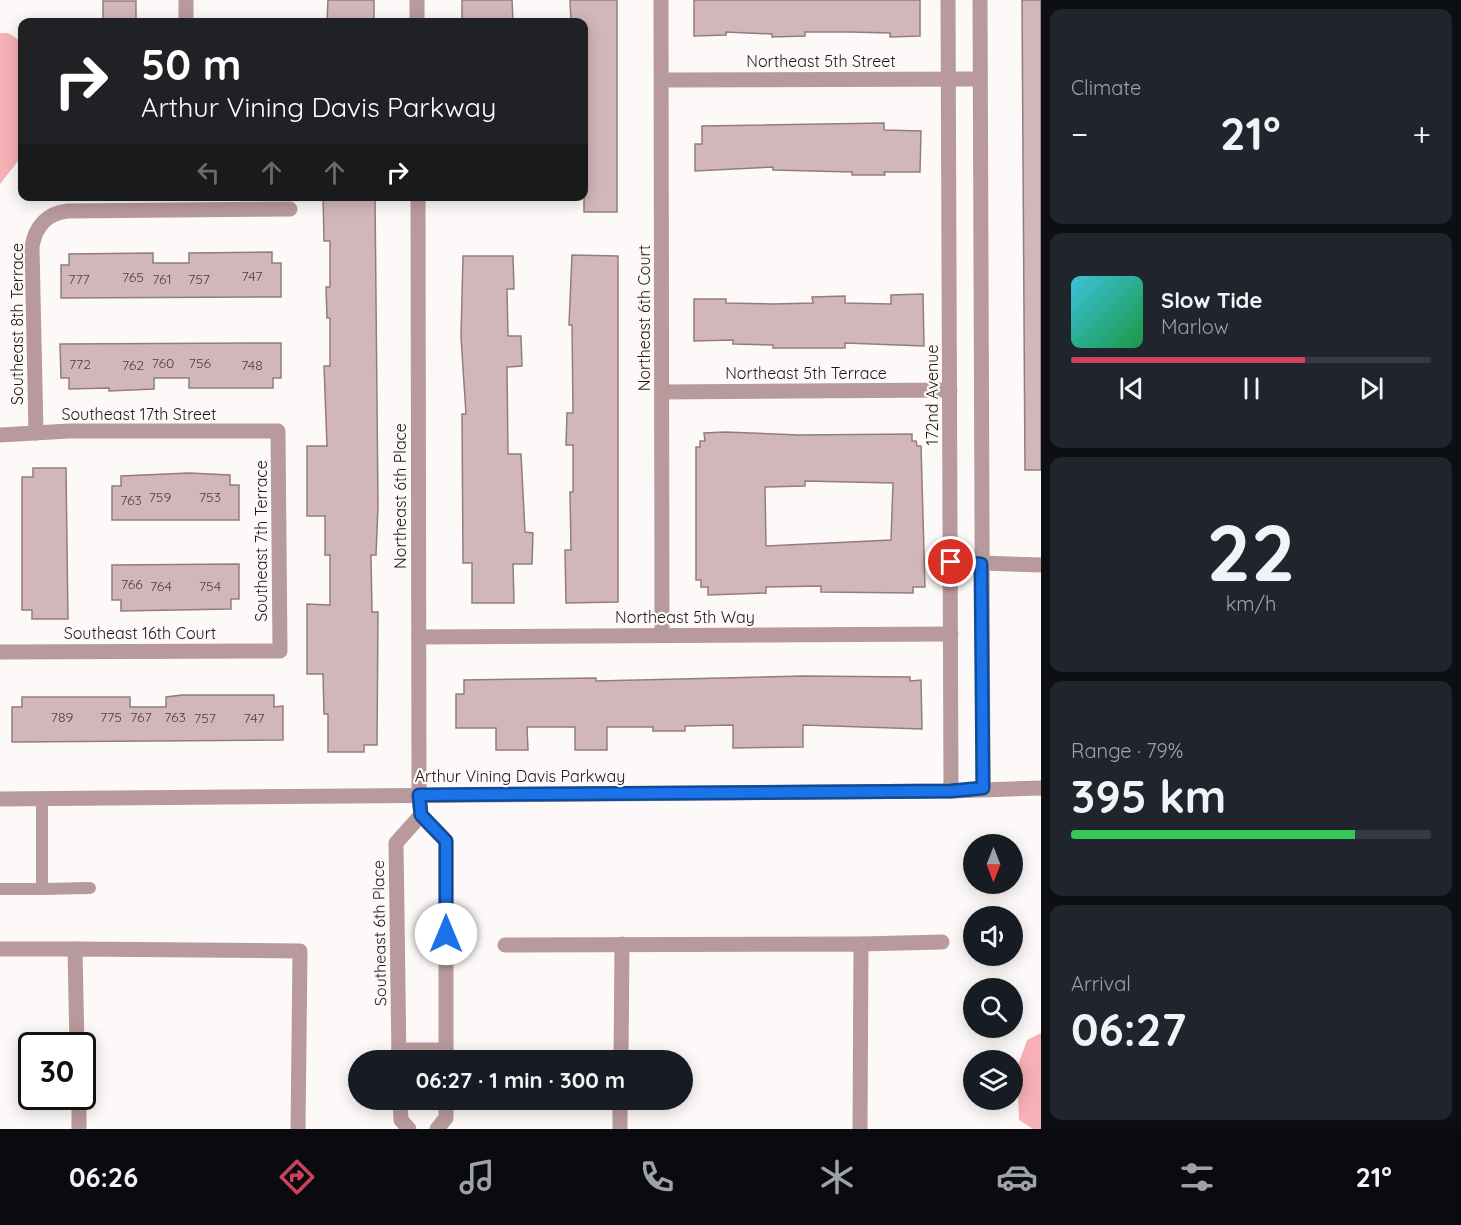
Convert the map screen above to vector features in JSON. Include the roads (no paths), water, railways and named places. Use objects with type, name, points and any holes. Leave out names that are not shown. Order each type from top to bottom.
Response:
[{"type":"street","points":[[186,0],[186,18]]},
{"type":"street","points":[[417,0],[417,18]]},
{"type":"street","name":"Northeast 6th Court","points":[[661,0],[662,635]]},
{"type":"street","name":"172nd Avenue","points":[[948,0],[951,791]]},
{"type":"street","points":[[980,0],[983,788]]},
{"type":"street","name":"Northeast 5th Street","points":[[662,80],[980,79]]},
{"type":"street","name":"Northeast 6th Place","points":[[418,201],[419,795]]},
{"type":"street","points":[[186,203],[290,209]]},
{"type":"street","name":"Southeast 8th Terrace","points":[[36,433],[32,247],[36,231],[45,219],[57,213],[186,203]]},
{"type":"street","name":"Northeast 5th Terrace","points":[[662,392],[950,390]]},
{"type":"street","name":"Southeast 17th Street","points":[[0,435],[278,431]]},
{"type":"street","name":"Southeast 7th Terrace","points":[[278,431],[280,651]]},
{"type":"street","points":[[951,562],[1041,565]]},
{"type":"street","name":"Northeast 5th Way","points":[[419,637],[951,634]]},
{"type":"street","name":"Southeast 16th Court","points":[[0,652],[280,651]]},
{"type":"street","name":"Arthur Vining Davis Parkway","points":[[0,799],[951,791],[983,788],[1041,788]]},
{"type":"street","points":[[419,795],[421,815],[446,841],[446,1050]]},
{"type":"street","name":"Southeast 6th Place","points":[[399,1050],[396,843],[421,815]]},
{"type":"street","points":[[505,945],[942,942]]},
{"type":"street","points":[[621,1050],[622,944]]},
{"type":"street","points":[[860,1129],[861,944]]},
{"type":"street","points":[[0,949],[300,951],[298,1129]]},
{"type":"street","points":[[75,949],[77,1032]]},
{"type":"street","points":[[78,1110],[79,1129]]},
{"type":"street","points":[[400,1110],[401,1120],[409,1129]]},
{"type":"street","points":[[437,1129],[446,1118],[446,1110]]},
{"type":"street","points":[[620,1110],[620,1129]]},
{"type":"lane","points":[[42,798],[42,889]]},
{"type":"lane","points":[[0,889],[90,888]]}]
